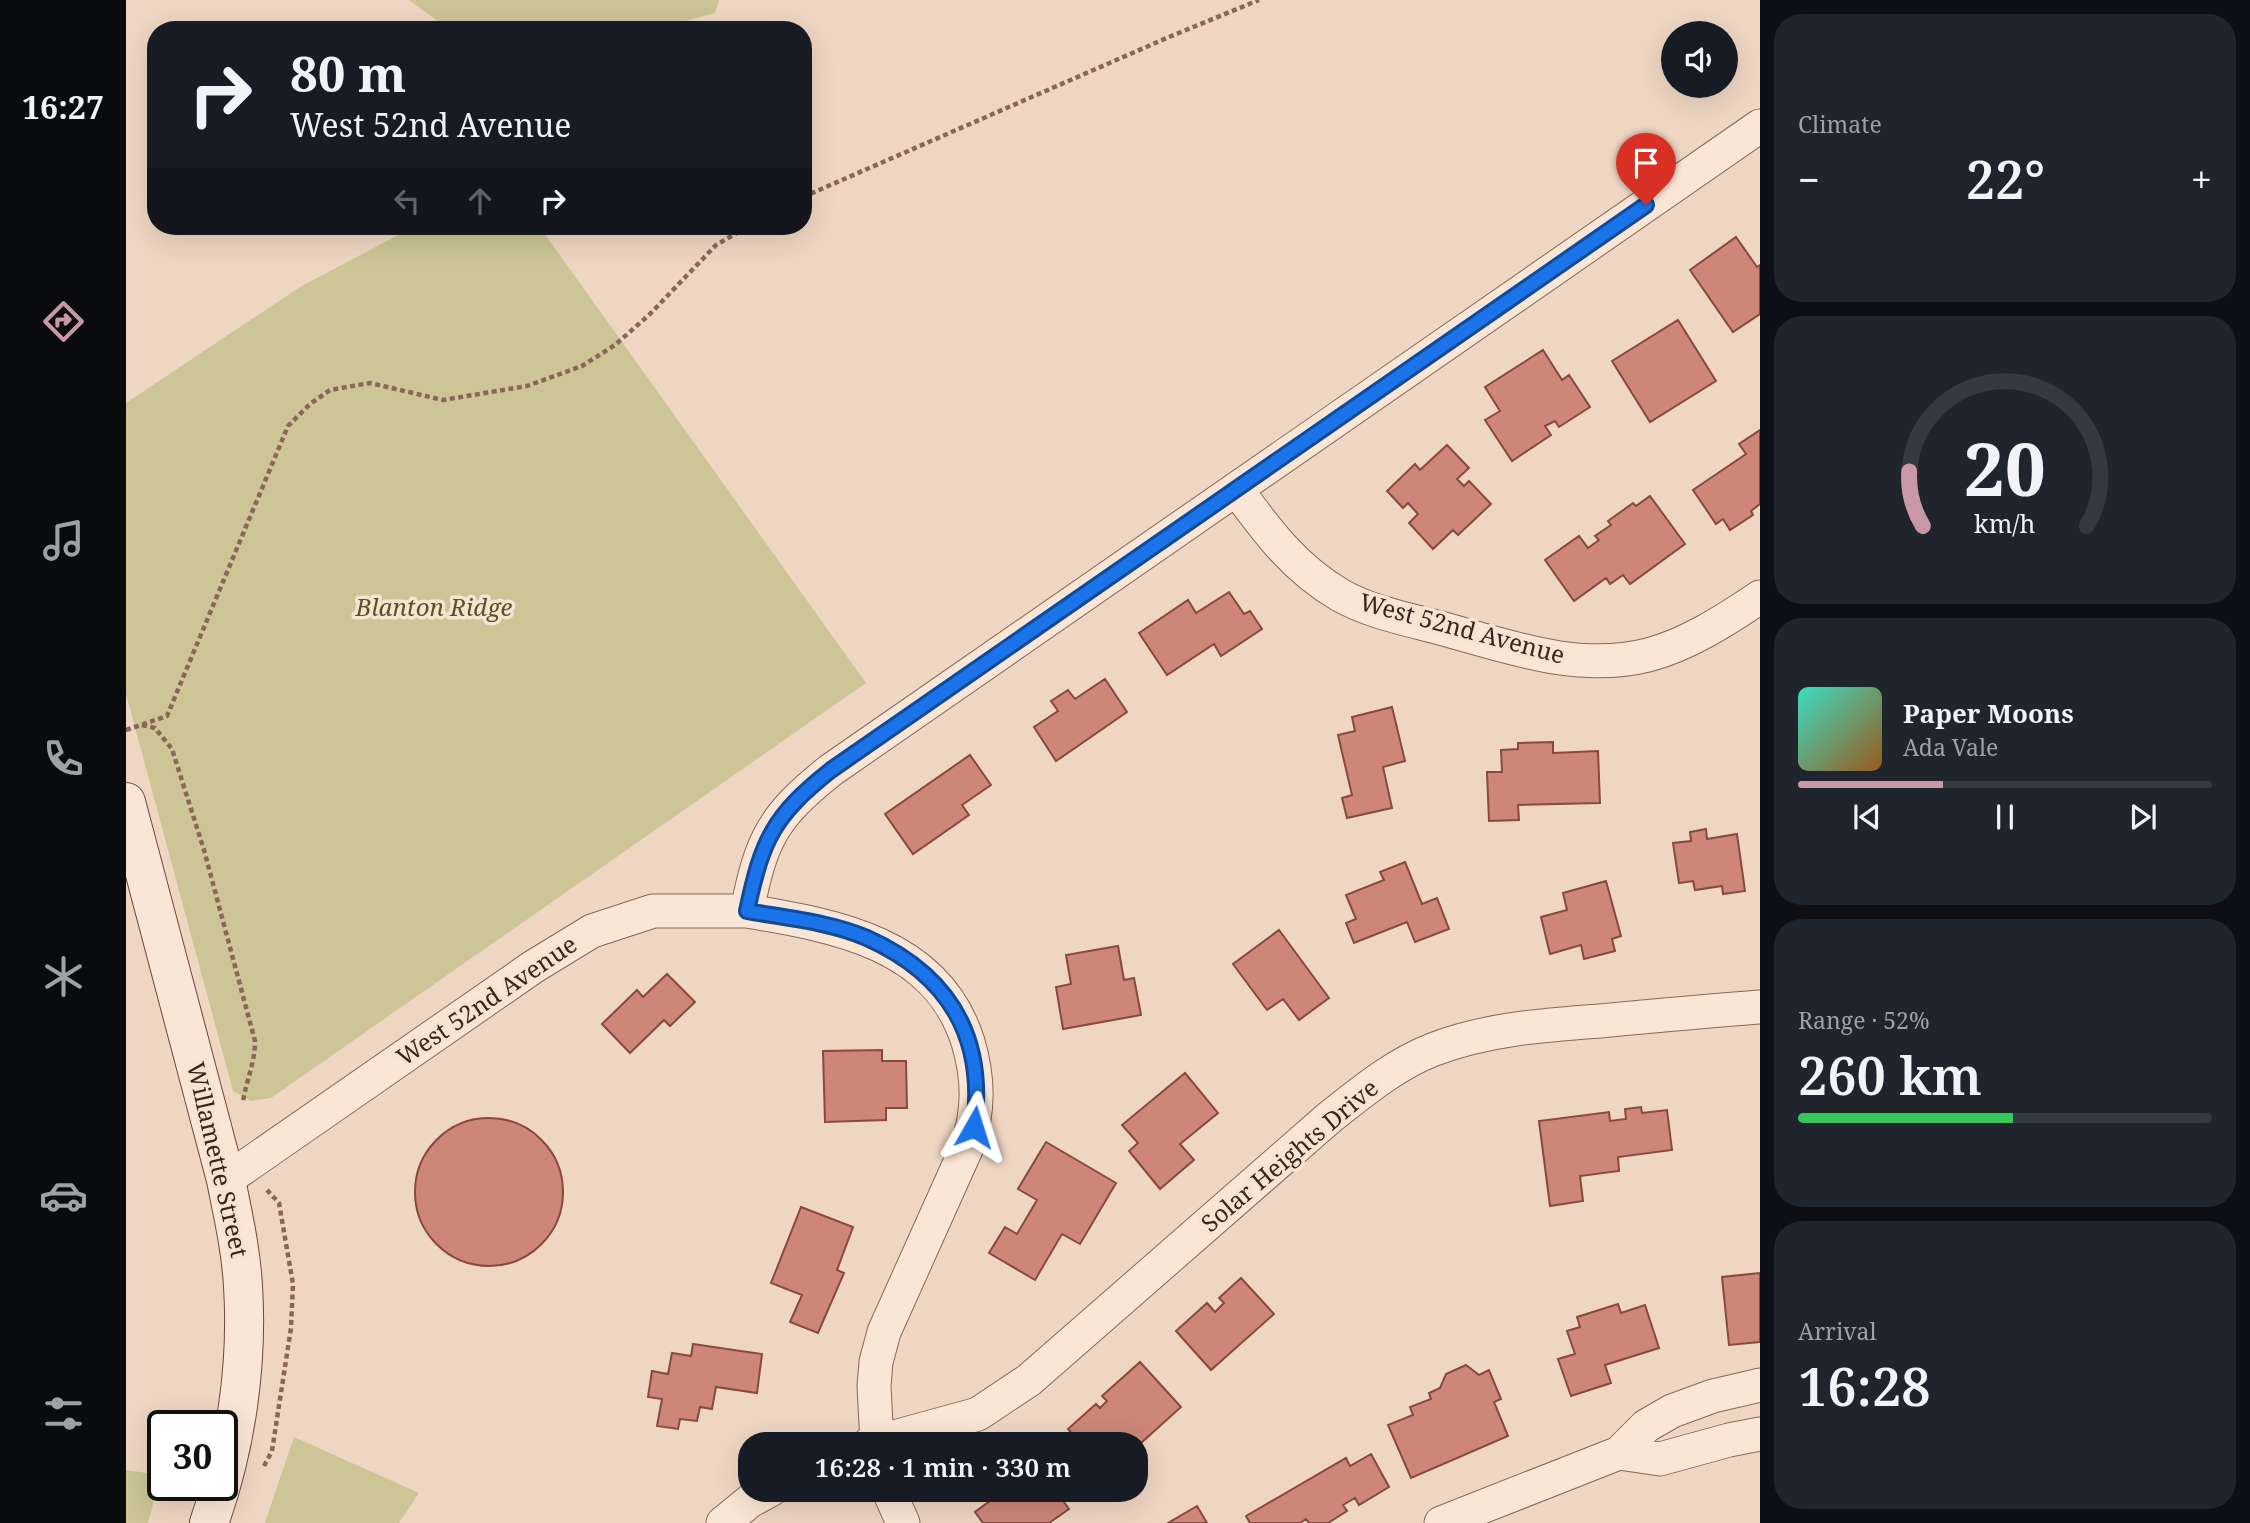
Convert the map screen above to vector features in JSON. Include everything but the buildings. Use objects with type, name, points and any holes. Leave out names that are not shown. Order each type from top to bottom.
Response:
[{"type":"main road","name":"Willamette Street","points":[[126,802],[226,1180],[243,1287],[242,1343],[233,1437],[222,1487],[209,1523]]},
{"type":"street","points":[[747,911],[755,870],[766,840],[782,816],[806,790],[831,770],[1760,126]]},
{"type":"street","name":"West 52nd Avenue","points":[[1237,490],[1278,546],[1297,564],[1340,595],[1373,610],[1546,657],[1613,660],[1647,655],[1679,644],[1760,597]]},
{"type":"street","name":"West 52nd Avenue","points":[[226,1180],[533,967],[592,931],[653,911],[747,911]]},
{"type":"street","name":"Solar Heights Drive","points":[[747,911],[799,920],[864,937],[915,966],[936,984],[952,1005],[963,1027],[977,1075],[978,1100],[974,1127],[967,1147],[895,1305],[876,1362],[874,1432]]},
{"type":"street","name":"Solar Heights Drive","points":[[913,1432],[978,1414],[1004,1399],[1330,1117],[1368,1087],[1432,1050],[1461,1041],[1545,1025],[1760,1007]]},
{"type":"street","points":[[1441,1523],[1619,1453],[1646,1426],[1672,1411],[1713,1396],[1760,1385]]},
{"type":"street","points":[[1619,1453],[1660,1459],[1760,1434]]},
{"type":"street","points":[[723,1523],[749,1502]]},
{"type":"street","points":[[894,1502],[903,1523]]},
{"type":"path","points":[[812,193],[1156,42],[1259,0]]},
{"type":"path","points":[[126,730],[167,716],[288,426],[310,404],[330,390],[370,383],[443,400],[527,386],[582,366],[615,345],[650,314],[716,245],[733,235]]},
{"type":"green space","points":[[409,0],[719,0],[715,13],[686,21],[438,21]]},
{"type":"green space","name":"Blanton Ridge","points":[[398,235],[545,235],[866,683],[271,1098],[251,1101],[233,1091],[126,694],[126,403],[300,287]]},
{"type":"green space","points":[[294,1437],[419,1493],[399,1523],[265,1523]]},
{"type":"green space","points":[[126,1470],[147,1473],[147,1501],[154,1501],[148,1523],[126,1523]]},
{"type":"route","points":[[974,1127],[978,1100],[977,1075],[971,1052],[952,1005],[936,984],[915,966],[864,937],[799,920],[747,911],[755,870],[766,840],[782,816],[806,790],[831,770],[1646,205]]}]
